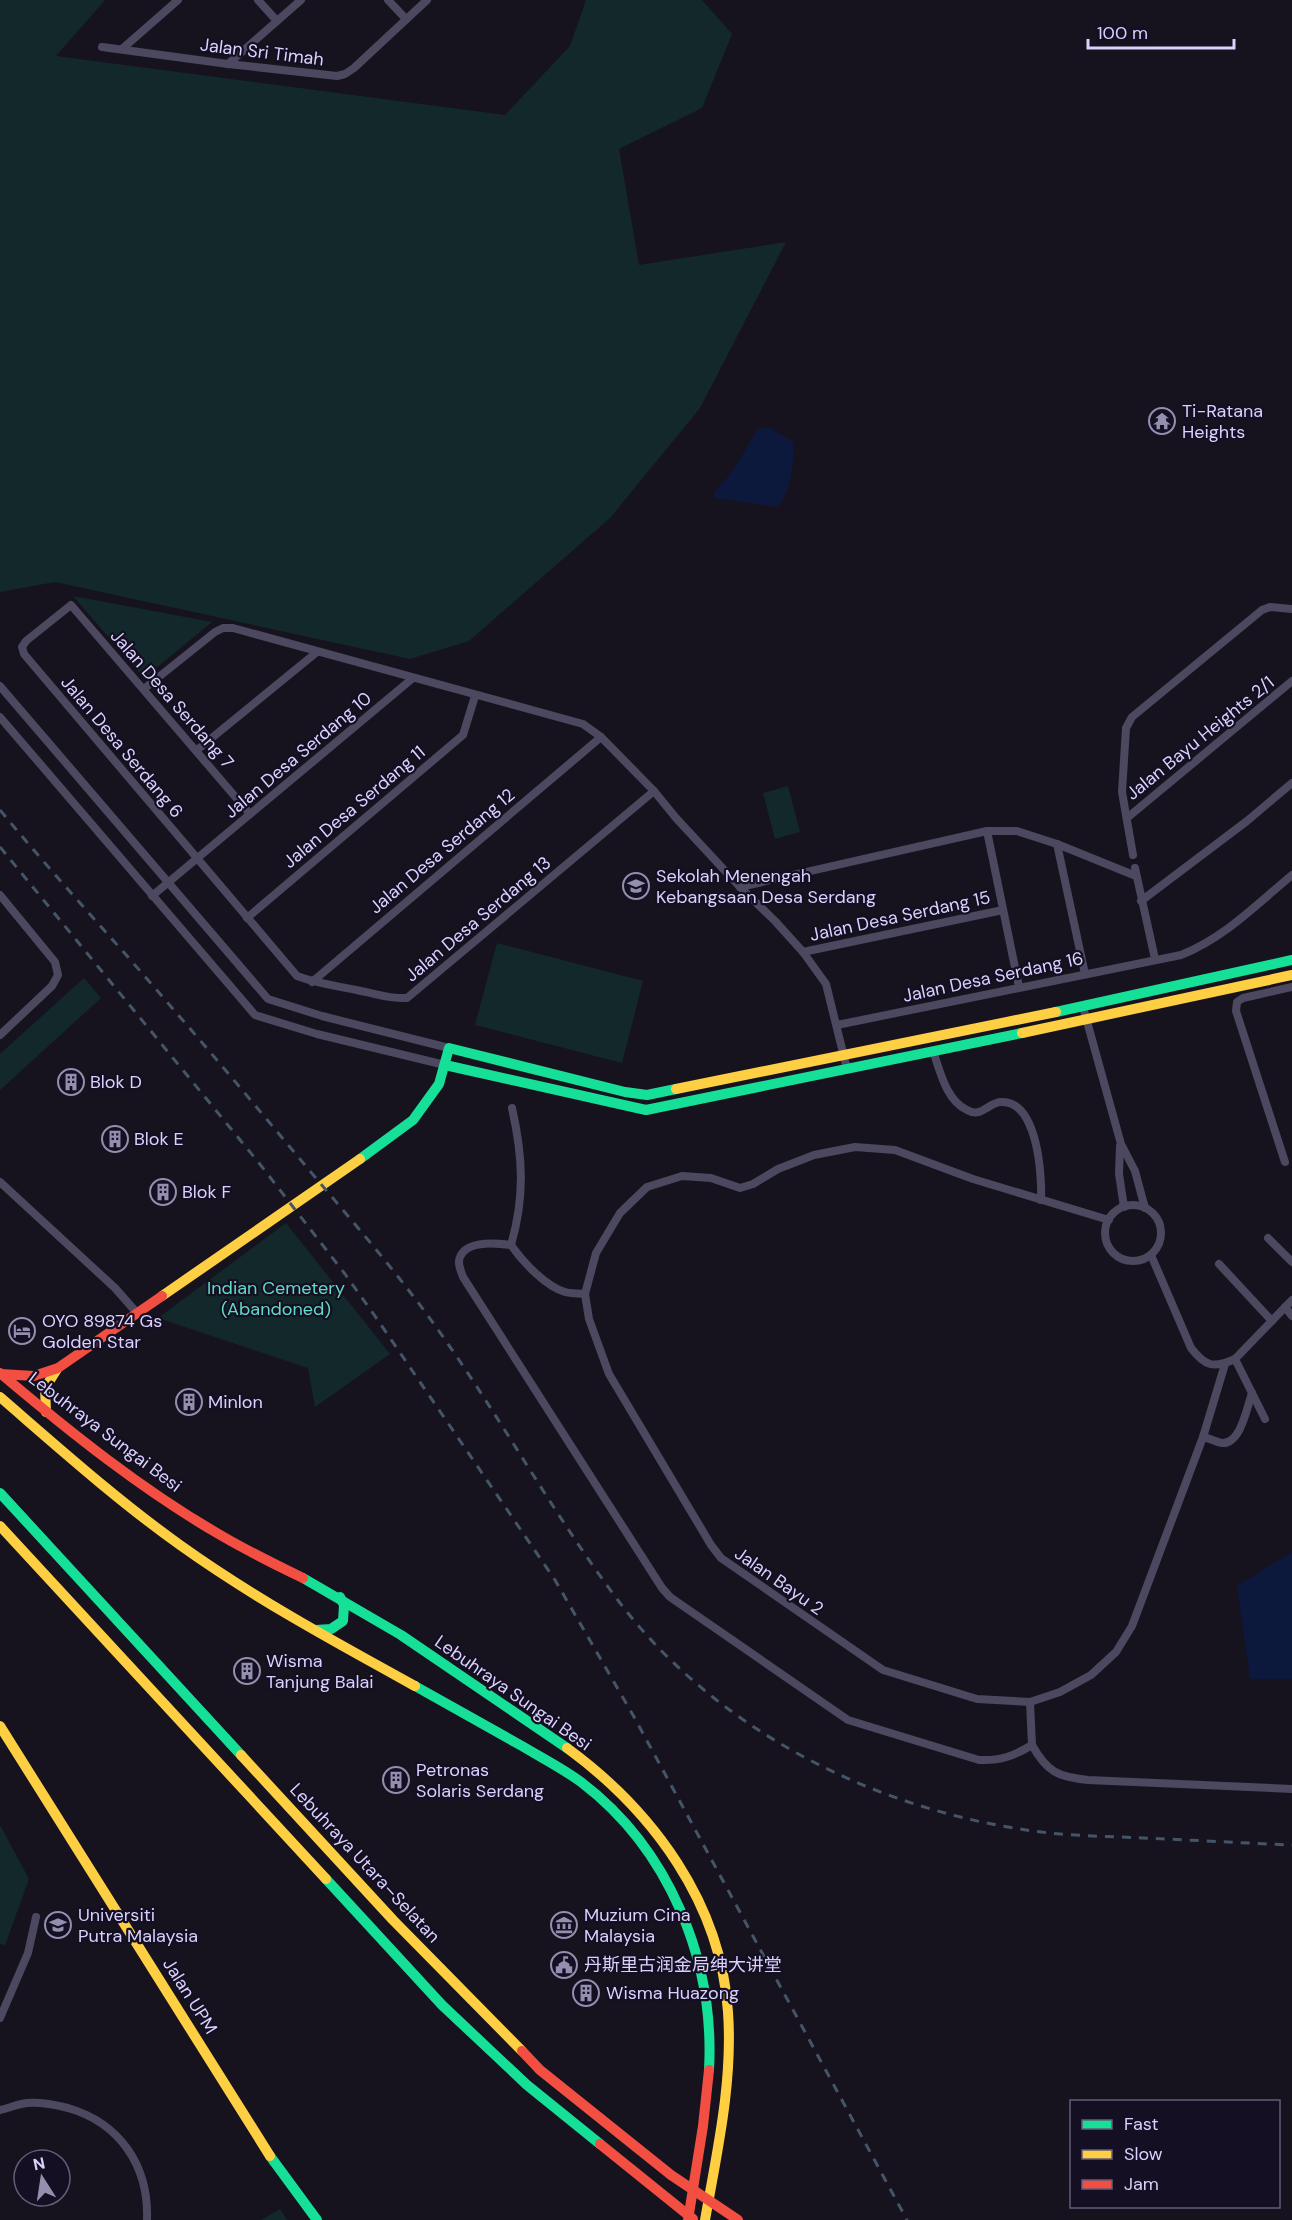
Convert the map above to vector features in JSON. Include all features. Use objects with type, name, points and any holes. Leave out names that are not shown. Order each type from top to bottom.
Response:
[{"type":"main road","points":[[0,1374],[34,1376],[57,1368],[339,1175],[413,1120],[439,1084],[449,1048],[625,1092],[647,1095],[1083,1007],[1292,960]]},
{"type":"main road","points":[[445,1065],[646,1110],[1086,1020],[1292,975]]},
{"type":"main road","points":[[46,1412],[42,1396],[57,1368]]},
{"type":"main road","name":"Lebuhraya Sungai Besi","points":[[0,1374],[46,1412],[149,1489],[221,1536],[340,1598],[460,1674],[589,1765],[644,1818],[682,1868],[702,1907],[716,1944],[727,1998],[729,2064],[705,2220]]},
{"type":"main road","name":"Lebuhraya Sungai Besi","points":[[0,1397],[73,1460],[207,1563],[315,1630],[578,1779],[632,1832],[656,1863],[674,1893],[690,1928],[701,1964],[707,1999],[710,2031],[709,2081],[688,2220]]},
{"type":"main road","name":"Lebuhraya Utara–Selatan","points":[[0,1493],[393,1920],[540,2070],[671,2175],[738,2220]]},
{"type":"main road","points":[[0,1526],[442,2005],[527,2085],[693,2220]]},
{"type":"main road","points":[[315,1630],[330,1630],[343,1622],[344,1605],[340,1598]]},
{"type":"main road","name":"Jalan UPM","points":[[0,1726],[282,2174],[317,2220]]},
{"type":"street","points":[[122,49],[178,0]]},
{"type":"street","points":[[258,0],[277,21]]},
{"type":"street","points":[[228,64],[301,0]]},
{"type":"street","points":[[388,0],[406,19]]},
{"type":"street","name":"Jalan Sri Timah","points":[[102,47],[337,76],[345,74],[427,0]]},
{"type":"street","name":"Jalan Desa Serdang 7","points":[[24,654],[22,647],[26,641],[71,605],[250,814]]},
{"type":"street","points":[[1133,855],[1122,792],[1126,728],[1132,717],[1262,610],[1292,609]]},
{"type":"street","points":[[144,688],[215,632],[223,628],[232,628],[583,724],[601,736],[803,952],[826,984],[847,1069]]},
{"type":"street","points":[[197,750],[317,652]]},
{"type":"street","name":"Jalan Desa Serdang 6","points":[[24,654],[199,857],[297,976]]},
{"type":"street","name":"Jalan Desa Serdang 10","points":[[152,896],[413,678]]},
{"type":"street","name":"Jalan Bayu Heights 2/1","points":[[1126,818],[1292,681]]},
{"type":"street","points":[[0,686],[268,999],[322,1016],[449,1048]]},
{"type":"street","name":"Jalan Desa Serdang 11","points":[[247,918],[463,735],[475,696]]},
{"type":"street","points":[[0,717],[255,1015],[317,1034],[445,1065]]},
{"type":"street","name":"Jalan Desa Serdang 12","points":[[312,982],[601,736]]},
{"type":"street","points":[[1141,902],[1247,821],[1292,783]]},
{"type":"street","name":"Jalan Desa Serdang 13","points":[[297,976],[312,982],[364,991],[393,999],[407,998],[654,791]]},
{"type":"street","points":[[740,887],[987,831],[1017,831],[1135,872],[1155,959]]},
{"type":"street","points":[[987,831],[1019,987]]},
{"type":"street","points":[[1057,844],[1084,974]]},
{"type":"street","name":"Jalan Desa Serdang 16","points":[[837,1024],[1181,955],[1209,942],[1292,875]]},
{"type":"street","points":[[0,895],[55,962],[58,975],[52,986],[0,1035]]},
{"type":"street","name":"Jalan Desa Serdang 15","points":[[803,952],[1003,910]]},
{"type":"street","points":[[1285,1162],[1236,1011],[1237,1002],[1243,998],[1292,987]]},
{"type":"street","points":[[1083,1007],[1121,1144],[1135,1171],[1145,1208]]},
{"type":"street","points":[[933,1051],[945,1085],[966,1110],[975,1113],[984,1111],[988,1106],[1006,1102],[1015,1106],[1025,1116],[1038,1151],[1041,1200]]},
{"type":"street","points":[[511,1245],[519,1217],[522,1176],[520,1148],[512,1108]]},
{"type":"street","points":[[1121,1144],[1119,1174],[1124,1207]]},
{"type":"street","points":[[1032,1745],[1016,1755],[997,1761],[979,1760],[848,1720],[670,1598],[463,1277],[459,1257],[466,1250],[477,1245],[495,1243],[511,1245],[523,1262],[545,1280],[565,1292],[585,1294],[596,1253],[620,1213],[646,1187],[682,1176],[711,1178],[741,1188],[753,1184],[778,1169],[814,1155],[855,1147],[895,1150],[973,1179],[1109,1220]]},
{"type":"street","points":[[0,1182],[116,1288],[137,1313]]},
{"type":"street","points":[[1124,1207],[1145,1208],[1157,1219],[1161,1234],[1156,1249],[1151,1255],[1137,1261],[1122,1259],[1115,1254],[1106,1239],[1109,1220],[1115,1212],[1124,1207]]},
{"type":"street","points":[[1268,1238],[1292,1262]]},
{"type":"street","points":[[1151,1255],[1191,1348],[1201,1361],[1212,1365],[1225,1364],[1235,1359],[1292,1300]]},
{"type":"street","points":[[1219,1264],[1272,1321]]},
{"type":"street","name":"Jalan Bayu 2","points":[[585,1294],[595,1338],[609,1374],[721,1558],[883,1670],[977,1699],[1030,1702]]},
{"type":"street","points":[[1285,1307],[1292,1316]]},
{"type":"street","points":[[1235,1359],[1265,1419]]},
{"type":"street","points":[[1225,1364],[1203,1437],[1132,1626],[1116,1652],[1091,1675],[1060,1692],[1030,1702],[1032,1745],[1040,1759],[1051,1771],[1066,1778],[1292,1789]]},
{"type":"street","points":[[1203,1437],[1223,1443],[1231,1441],[1239,1433],[1252,1393]]},
{"type":"street","points":[[0,2018],[28,1953],[36,1917]]},
{"type":"street","points":[[0,2110],[28,2103],[57,2105],[87,2114],[111,2129],[126,2146],[138,2165],[145,2193],[147,2220]]},
{"type":"green space","points":[[0,0],[105,0],[56,56],[505,115],[570,46],[586,0],[702,0],[732,34],[702,108],[619,149],[639,265],[786,242],[700,408],[610,518],[469,641],[410,659],[55,582],[0,592]]},
{"type":"green space","points":[[73,596],[212,622],[144,678]]},
{"type":"green space","points":[[788,786],[800,832],[775,839],[763,793]]},
{"type":"green space","points":[[497,943],[643,981],[622,1063],[475,1025]]},
{"type":"green space","points":[[84,978],[101,998],[0,1090],[0,1054]]},
{"type":"green space","name":"Indian Cemetery (Abandoned)","points":[[286,1223],[390,1354],[315,1407],[308,1368],[158,1318]]},
{"type":"green space","points":[[0,1825],[29,1879],[5,1945],[0,1944]]},
{"type":"green space","points":[[280,2209],[287,2220],[261,2220]]},
{"type":"water","points":[[769,427],[793,442],[791,476],[786,494],[778,507],[715,498],[714,492],[733,470],[758,429]]},
{"type":"water","points":[[1292,1552],[1292,1679],[1250,1679],[1237,1586]]},
{"type":"railway","points":[[0,810],[209,1051],[399,1277],[464,1367],[564,1523],[617,1599],[655,1644],[698,1685],[745,1721],[796,1753],[849,1779],[905,1801],[962,1817],[1020,1829],[1066,1834],[1292,1845]]},
{"type":"railway","points":[[0,847],[259,1163],[345,1274],[555,1580],[633,1715],[907,2220]]},
{"type":"traffic: fast","points":[[1056,1012],[1292,960]]},
{"type":"traffic: fast","points":[[445,1065],[646,1110],[1022,1033]]},
{"type":"traffic: fast","points":[[360,1159],[413,1120],[439,1084],[449,1048],[625,1092],[647,1095],[676,1089]]},
{"type":"traffic: fast","points":[[0,1493],[241,1755]]},
{"type":"traffic: fast","points":[[303,1578],[401,1635],[567,1748]]},
{"type":"traffic: fast","points":[[316,1630],[331,1629],[343,1621],[344,1605],[340,1597]]},
{"type":"traffic: fast","points":[[415,1686],[574,1777],[612,1809],[639,1840],[662,1874],[680,1910],[694,1948],[704,1988],[709,2029],[709,2070]]},
{"type":"traffic: fast","points":[[326,1879],[442,2005],[527,2085],[600,2144]]},
{"type":"traffic: fast","points":[[270,2156],[317,2220]]},
{"type":"traffic: slow","points":[[1022,1033],[1292,975]]},
{"type":"traffic: slow","points":[[676,1089],[1056,1012]]},
{"type":"traffic: slow","points":[[162,1296],[360,1159]]},
{"type":"traffic: slow","points":[[46,1412],[45,1388],[57,1369]]},
{"type":"traffic: slow","points":[[0,1397],[111,1492],[180,1545],[266,1601],[415,1686]]},
{"type":"traffic: slow","points":[[0,1526],[326,1879]]},
{"type":"traffic: slow","points":[[0,1726],[270,2156]]},
{"type":"traffic: slow","points":[[567,1748],[627,1800],[654,1830],[697,1897],[712,1934],[723,1972],[729,2038],[723,2117],[705,2220]]},
{"type":"traffic: slow","points":[[241,1755],[393,1920],[522,2051]]},
{"type":"traffic: jam","points":[[1,1374],[34,1376],[58,1368],[162,1296]]},
{"type":"traffic: jam","points":[[0,1373],[80,1438],[163,1499],[232,1542],[303,1578]]},
{"type":"traffic: jam","points":[[522,2051],[540,2070],[671,2175],[738,2220]]},
{"type":"traffic: jam","points":[[688,2220],[703,2126],[709,2070]]},
{"type":"traffic: jam","points":[[600,2144],[693,2219]]},
{"type":"place","name":"Ti-Ratana Heights","points":[[1162,421]]},
{"type":"place","name":"Sekolah Menengah Kebangsaan Desa Serdang","points":[[636,886]]},
{"type":"place","name":"Blok D","points":[[71,1082]]},
{"type":"place","name":"Blok E","points":[[115,1139]]},
{"type":"place","name":"Blok F","points":[[163,1192]]},
{"type":"place","name":"OYO 89874 Gs Golden Star","points":[[22,1331]]},
{"type":"place","name":"Minlon","points":[[189,1402]]},
{"type":"place","name":"Wisma Tanjung Balai","points":[[247,1671]]},
{"type":"place","name":"Petronas Solaris Serdang","points":[[396,1780]]},
{"type":"place","name":"Universiti Putra Malaysia","points":[[58,1925]]},
{"type":"place","name":"Muzium Cina Malaysia","points":[[564,1925]]},
{"type":"place","name":"丹斯里古润金局绅大讲堂","points":[[564,1965]]},
{"type":"place","name":"Wisma Huazong","points":[[586,1993]]}]
